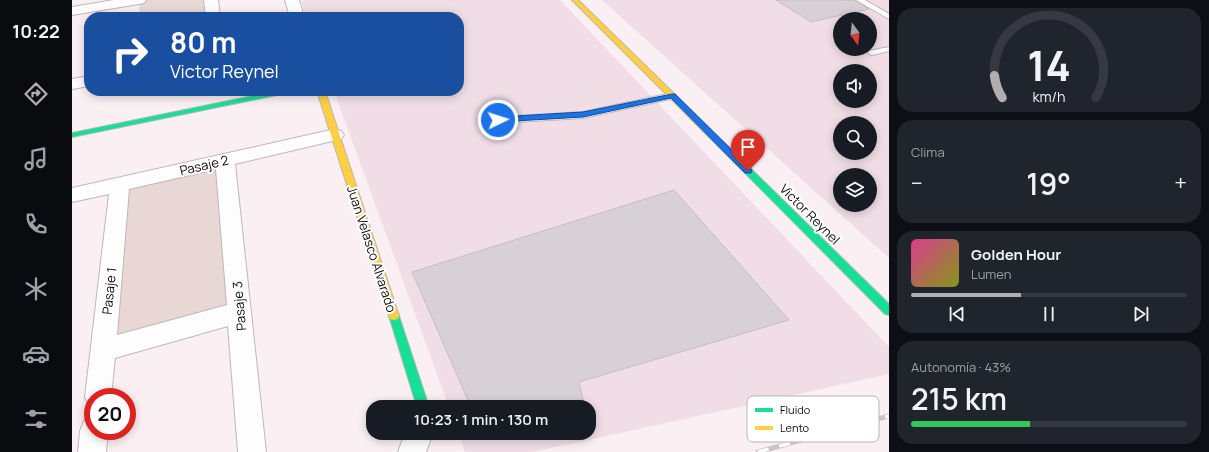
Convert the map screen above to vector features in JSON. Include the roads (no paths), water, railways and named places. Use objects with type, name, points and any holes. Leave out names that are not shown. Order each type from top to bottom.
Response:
[{"type":"street","points":[[211,0],[212,12]]},
{"type":"street","name":"Victor Reynel","points":[[575,0],[889,311]]},
{"type":"street","points":[[297,1],[297,12]]},
{"type":"street","points":[[72,11],[138,4]]},
{"type":"street","points":[[72,84],[84,82]]},
{"type":"street","points":[[72,134],[262,96]]},
{"type":"street","name":"Juan Velasco Alvarado","points":[[323,96],[421,400]]},
{"type":"street","name":"Pasaje 2","points":[[72,195],[336,135]]},
{"type":"street","name":"Pasaje 3","points":[[225,160],[252,452]]},
{"type":"street","name":"Pasaje 1","points":[[99,388],[120,184]]},
{"type":"street","points":[[102,350],[240,312]]},
{"type":"street","points":[[92,452],[93,440]]},
{"type":"street","points":[[412,452],[416,440]]},
{"type":"lane","points":[[860,0],[889,17]]},
{"type":"lane","points":[[877,52],[889,49]]},
{"type":"lane","points":[[498,120],[583,115],[672,96]]},
{"type":"railway","points":[[879,419],[889,416]]},
{"type":"railway","points":[[758,452],[794,442]]}]
